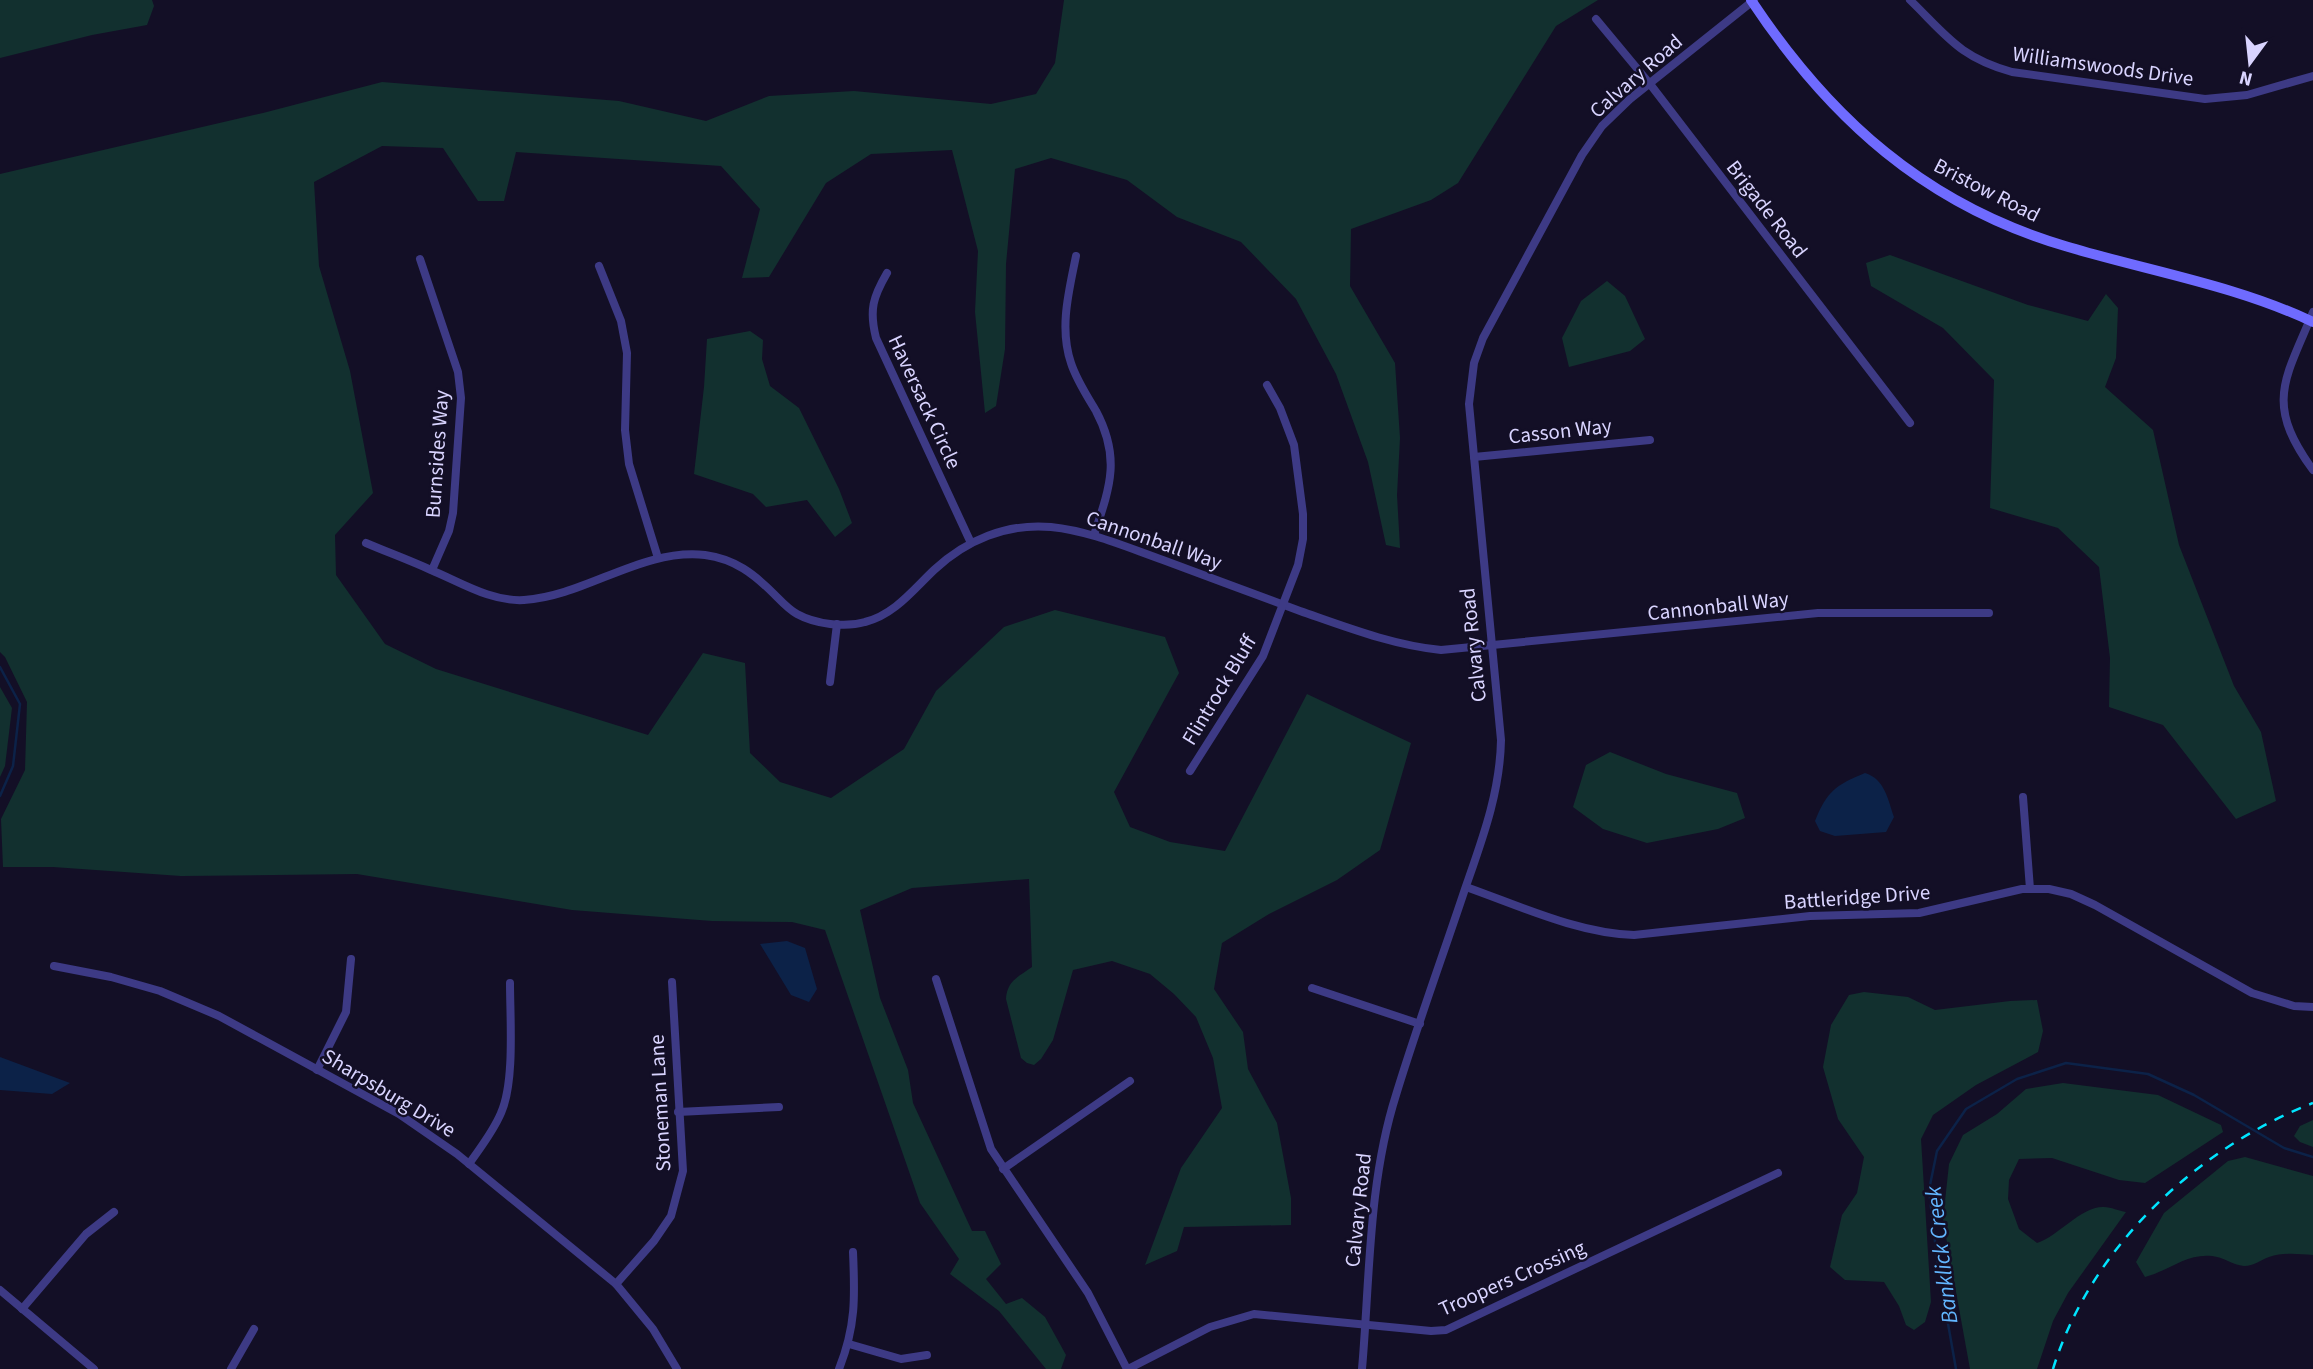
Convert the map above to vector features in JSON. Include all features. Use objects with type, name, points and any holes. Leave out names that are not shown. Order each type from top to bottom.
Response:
[{"type":"main road","name":"Bristow Road","points":[[1752,0],[1831,104],[1902,166],[1942,193],[2009,227],[2064,246],[2221,288],[2312,318]]},
{"type":"street","name":"Calvary Road","points":[[1362,1369],[1372,1225],[1382,1143],[1396,1094],[1488,825],[1500,764],[1501,740],[1474,457],[1470,386],[1483,338],[1591,140],[1602,126],[1752,0]]},
{"type":"street","name":"Williamswoods Drive","points":[[1912,1],[1953,45],[1983,63],[2011,72],[2205,99],[2247,95],[2313,76]]},
{"type":"street","name":"Brigade Road","points":[[1595,19],[1650,84],[1910,423]]},
{"type":"street","points":[[1076,256],[1065,313],[1067,348],[1071,364],[1103,425],[1111,456],[1109,492],[1094,535]]},
{"type":"street","name":"Burnsides Way","points":[[420,258],[454,354],[461,398],[453,513],[449,531],[432,570]]},
{"type":"street","points":[[599,266],[621,321],[627,353],[625,430],[629,464],[658,558]]},
{"type":"street","name":"Haversack Circle","points":[[887,273],[875,293],[873,304],[872,320],[876,338],[971,543]]},
{"type":"street","points":[[2312,318],[2289,365],[2284,392],[2287,426],[2296,447],[2313,470]]},
{"type":"street","name":"Flintrock Bluff","points":[[1190,771],[1263,656],[1298,565],[1303,539],[1303,514],[1294,445],[1280,408],[1267,385]]},
{"type":"street","name":"Casson Way","points":[[1474,457],[1650,440]]},
{"type":"street","name":"Cannonball Way","points":[[366,543],[477,591],[523,600],[550,596],[658,558],[702,555],[739,565],[752,573],[796,613],[817,621],[849,625],[882,616],[899,604],[955,552],[971,543],[997,531],[1035,527],[1094,535],[1284,605],[1407,646],[1441,650],[1818,613],[1989,613]]},
{"type":"street","points":[[830,682],[837,624]]},
{"type":"street","points":[[2023,797],[2029,888]]},
{"type":"street","name":"Battleridge Drive","points":[[1466,887],[1557,919],[1610,934],[1634,935],[1810,916],[1919,913],[2029,888],[2049,889],[2071,894],[2095,905],[2252,993],[2281,1003],[2313,1007]]},
{"type":"street","points":[[317,1070],[346,1012],[351,959]]},
{"type":"street","name":"Sharpsburg Drive","points":[[54,966],[160,990],[219,1016],[399,1114],[469,1164],[615,1284],[653,1329],[677,1369]]},
{"type":"street","points":[[936,979],[991,1149],[1088,1293],[1128,1369]]},
{"type":"street","name":"Stoneman Lane","points":[[615,1284],[654,1241],[671,1216],[683,1171],[672,982]]},
{"type":"street","points":[[469,1164],[502,1112],[508,1078],[510,983]]},
{"type":"street","points":[[1312,988],[1420,1024]]},
{"type":"street","points":[[1003,1169],[1129,1081]]},
{"type":"street","points":[[678,1112],[779,1107]]},
{"type":"street","name":"Troopers Crossing","points":[[1128,1369],[1210,1327],[1254,1314],[1430,1331],[1446,1330],[1779,1173]]},
{"type":"street","points":[[22,1309],[86,1234],[114,1212]]},
{"type":"street","points":[[839,1369],[849,1343],[855,1307],[853,1252]]},
{"type":"street","points":[[0,1290],[94,1369]]},
{"type":"street","points":[[231,1369],[254,1329]]},
{"type":"street","points":[[849,1343],[901,1359],[927,1355]]},
{"type":"green space","points":[[0,0],[152,0],[154,6],[147,25],[92,35],[0,58]]},
{"type":"green space","points":[[1064,0],[1598,0],[1556,26],[1458,183],[1431,200],[1351,229],[1350,286],[1395,363],[1400,438],[1397,495],[1400,548],[1386,545],[1368,462],[1336,374],[1296,299],[1241,242],[1177,217],[1127,180],[1051,158],[1015,169],[1006,264],[1005,349],[996,406],[985,413],[975,312],[978,251],[952,150],[871,154],[826,183],[769,277],[742,278],[760,209],[721,166],[516,152],[504,201],[478,201],[443,148],[382,146],[314,182],[319,266],[350,371],[373,493],[335,535],[336,575],[385,644],[436,669],[648,735],[703,653],[745,663],[750,753],[780,782],[831,798],[904,749],[936,691],[1004,627],[1055,610],[1165,637],[1179,673],[1114,792],[1130,827],[1170,842],[1225,851],[1307,694],[1411,743],[1380,850],[1337,880],[1269,914],[1222,943],[1214,989],[1243,1032],[1248,1069],[1277,1123],[1291,1198],[1291,1225],[1184,1227],[1177,1251],[1145,1265],[1181,1168],[1222,1108],[1213,1058],[1196,1017],[1174,994],[1150,974],[1112,961],[1073,970],[1053,1040],[1034,1065],[1021,1058],[1006,999],[1011,984],[1032,967],[1029,879],[912,888],[860,910],[880,998],[908,1070],[913,1103],[972,1231],[985,1231],[1001,1264],[986,1279],[1006,1304],[1022,1298],[1045,1317],[1066,1355],[1061,1369],[1046,1369],[999,1311],[950,1274],[959,1259],[920,1203],[825,930],[792,922],[712,921],[572,910],[357,874],[181,876],[53,867],[3,867],[1,819],[25,770],[27,702],[0,652],[0,174],[263,113],[382,82],[619,101],[706,121],[769,96],[854,91],[991,104],[1036,94],[1055,63]]},
{"type":"green space","points":[[1890,255],[2028,305],[2088,321],[2106,294],[2118,308],[2116,358],[2105,387],[2153,430],[2179,545],[2234,686],[2261,732],[2276,801],[2236,819],[2163,725],[2109,707],[2110,658],[2099,567],[2058,528],[1990,508],[1994,380],[1943,328],[1871,286],[1866,263]]},
{"type":"green space","points":[[1607,281],[1625,296],[1645,339],[1630,351],[1569,367],[1562,338],[1581,301]]},
{"type":"green space","points":[[750,331],[763,340],[762,359],[770,386],[799,408],[839,489],[852,523],[835,537],[807,500],[766,507],[753,494],[694,474],[707,339]]},
{"type":"green space","points":[[0,687],[12,708],[5,766],[0,777]]},
{"type":"green space","points":[[1610,752],[1666,774],[1737,793],[1745,818],[1718,829],[1647,843],[1603,829],[1573,807],[1586,765]]},
{"type":"green space","points":[[1864,992],[1908,997],[1935,1010],[2037,1000],[2043,1031],[2038,1052],[1976,1085],[1933,1115],[1921,1139],[1931,1302],[1925,1322],[1914,1330],[1906,1325],[1899,1306],[1884,1282],[1845,1280],[1830,1267],[1842,1215],[1857,1193],[1864,1157],[1838,1119],[1823,1067],[1831,1025],[1849,995]]},
{"type":"green space","points":[[2063,1083],[2158,1095],[2221,1125],[2223,1132],[2145,1183],[2119,1180],[2052,1158],[2019,1159],[2009,1180],[2008,1199],[2019,1229],[2037,1243],[2095,1208],[2107,1207],[2126,1212],[2068,1293],[2053,1321],[2037,1369],[1970,1369],[1943,1220],[1949,1164],[1963,1135],[1997,1114],[2026,1089]]},
{"type":"green space","points":[[2313,1120],[2313,1147],[2300,1142],[2294,1136],[2300,1126]]},
{"type":"green space","points":[[2245,1157],[2313,1176],[2313,1255],[2280,1254],[2244,1266],[2216,1257],[2194,1257],[2145,1277],[2136,1262],[2164,1213],[2228,1161]]},
{"type":"water","points":[[1865,773],[1877,780],[1887,797],[1894,817],[1886,832],[1835,836],[1820,831],[1815,821],[1828,796],[1847,781]]},
{"type":"water","points":[[787,941],[805,948],[817,989],[809,1002],[791,995],[760,944]]},
{"type":"water","points":[[0,1057],[70,1083],[52,1094],[0,1090]]},
{"type":"waterway","points":[[0,667],[20,704],[13,766],[0,796]]},
{"type":"waterway","name":"Banklick Creek","points":[[1956,1369],[1938,1267],[1929,1190],[1937,1151],[1966,1109],[2017,1079],[2066,1063],[2148,1074],[2194,1095],[2284,1148],[2313,1157]]},
{"type":"railway","points":[[2053,1369],[2070,1325],[2093,1283],[2121,1244],[2153,1208],[2190,1175],[2229,1147],[2270,1122],[2313,1103]]}]
